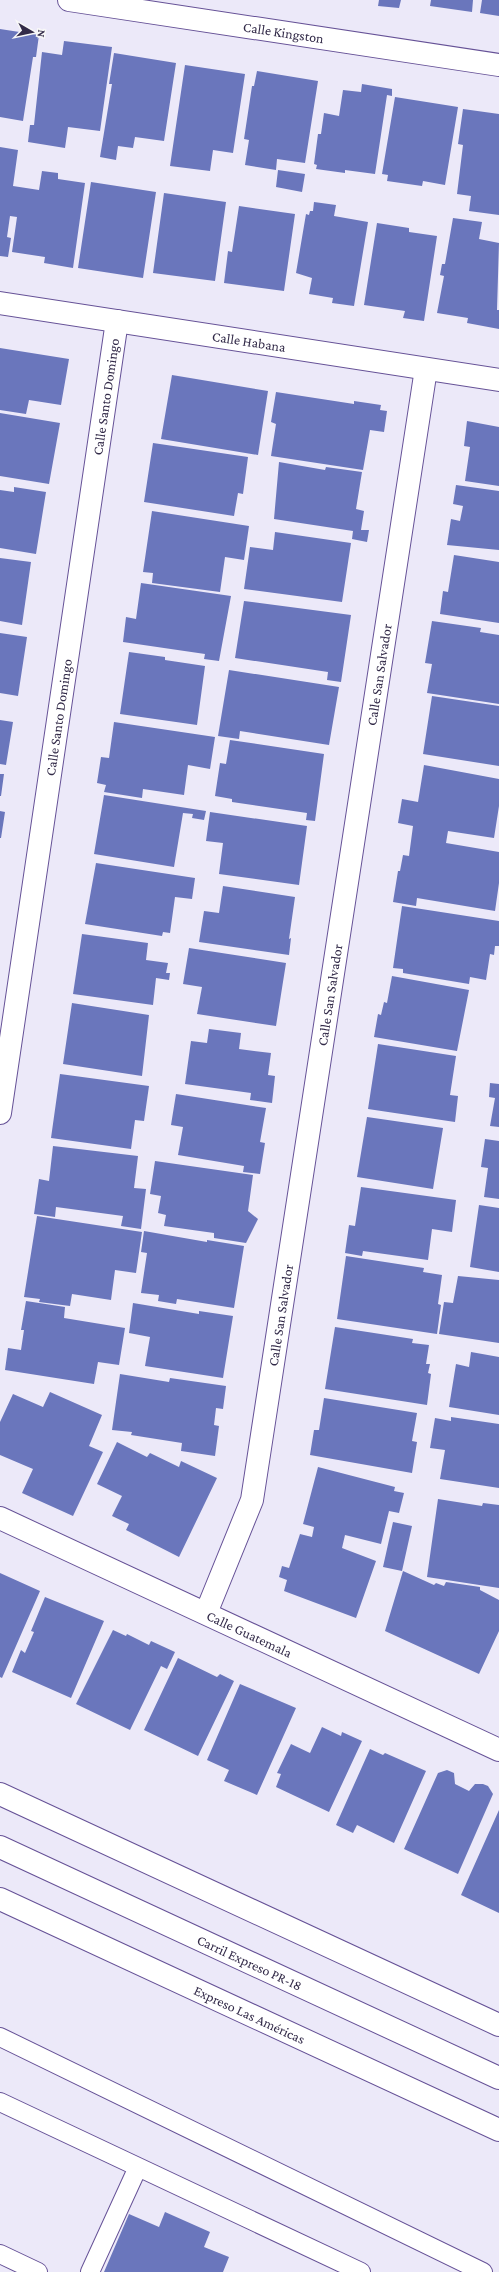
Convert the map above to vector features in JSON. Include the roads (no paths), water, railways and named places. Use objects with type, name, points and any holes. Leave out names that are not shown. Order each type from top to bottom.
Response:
[{"type":"main road","name":"Calle Kingston","points":[[68,0],[499,66]]},
{"type":"main road","name":"Calle Habana","points":[[0,303],[499,380]]},
{"type":"main road","name":"Calle Santo Domingo","points":[[0,1113],[117,321]]},
{"type":"main road","name":"Calle San Salvador","points":[[206,1613],[252,1500],[426,369]]},
{"type":"main road","name":"Calle Guatemala","points":[[0,1518],[497,1746]]},
{"type":"main road","points":[[0,1794],[499,2025]]},
{"type":"main road","name":"Carril Expreso PR-18","points":[[0,1847],[499,2078]]},
{"type":"main road","name":"Expreso Las Américas","points":[[0,1899],[499,2130]]},
{"type":"lane","points":[[0,2037],[483,2272]]},
{"type":"lane","points":[[0,2102],[361,2272]]},
{"type":"lane","points":[[90,2272],[138,2167]]},
{"type":"lane","points":[[0,2254],[38,2272]]}]
